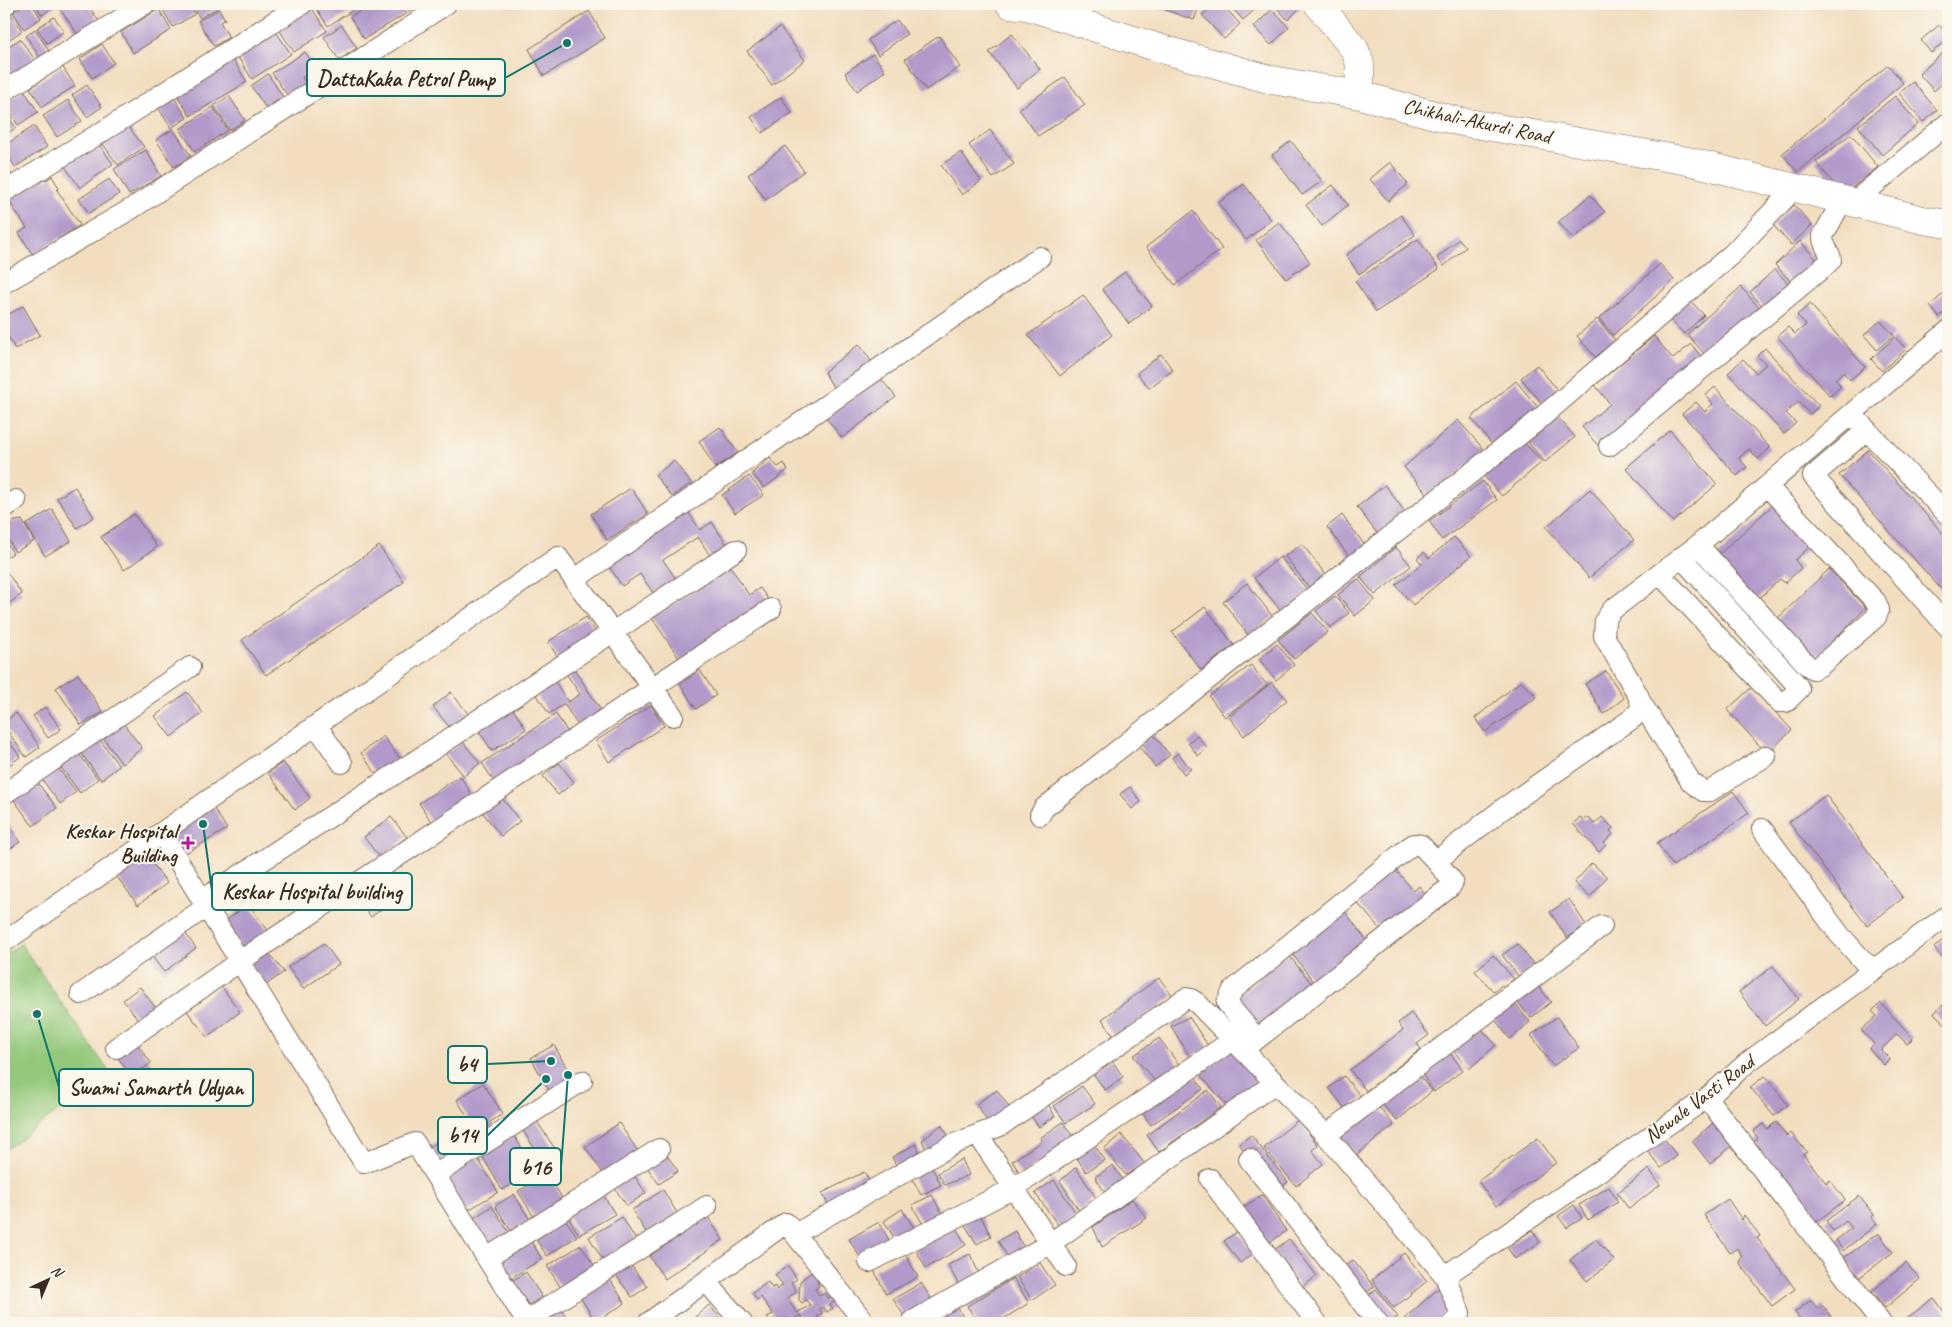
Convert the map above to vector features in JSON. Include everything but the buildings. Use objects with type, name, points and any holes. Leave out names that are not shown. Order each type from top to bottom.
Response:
[{"type":"main road","name":"Chikhali-Akurdi Road","points":[[1010,4],[1028,6],[1162,49],[1272,80],[1360,96],[1457,121],[1688,161],[1923,220],[1948,224]]},
{"type":"main road","points":[[1318,4],[1355,50],[1360,64],[1360,96]]},
{"type":"street","points":[[4,91],[145,4]]},
{"type":"street","points":[[4,192],[118,122],[302,4]]},
{"type":"street","points":[[4,283],[131,209],[446,4]]},
{"type":"street","points":[[1609,446],[1826,265],[1831,260],[1831,256],[1823,242],[1823,236],[1848,201],[1948,124]]},
{"type":"street","points":[[1040,815],[1044,808],[1536,422],[1732,254],[1796,187]]},
{"type":"street","points":[[575,579],[1040,257]]},
{"type":"street","points":[[1766,756],[1710,791],[1702,791],[1691,782],[1642,704],[1604,636],[1605,620],[1612,610],[1698,545],[1948,331]]},
{"type":"street","points":[[1852,414],[1948,515]]},
{"type":"street","points":[[1867,430],[1813,476],[1948,627]]},
{"type":"street","points":[[1698,545],[1807,666],[1813,669],[1820,666],[1876,618],[1879,610],[1876,602],[1767,486]]},
{"type":"street","points":[[81,994],[204,903],[736,550]]},
{"type":"street","points":[[4,942],[558,557],[673,716]]},
{"type":"street","points":[[1660,574],[1779,702],[1786,702],[1799,689],[1797,685],[1681,558]]},
{"type":"street","points":[[116,1048],[240,961],[771,609]]},
{"type":"street","points":[[4,794],[190,667]]},
{"type":"street","points":[[1436,861],[1504,808],[1633,718],[1640,712],[1642,704]]},
{"type":"street","points":[[316,725],[342,762]]},
{"type":"street","points":[[1762,829],[1839,934],[1864,962],[1875,969]]},
{"type":"street","points":[[161,833],[364,1163],[415,1143],[526,1321],[707,1206]]},
{"type":"street","points":[[869,1262],[1014,1188],[1245,1043],[1450,887],[1453,882],[1451,878],[1421,845],[1414,844],[1408,848],[1233,990],[1227,1003],[1245,1043]]},
{"type":"street","name":"Newale Vasti Road","points":[[1446,1276],[1707,1098],[1748,1062],[1948,916]]},
{"type":"street","points":[[1326,1136],[1602,926]]},
{"type":"street","points":[[795,1234],[954,1144],[1000,1126],[1186,998],[1197,1002],[1245,1043],[1275,1083],[1326,1136],[1446,1276],[1460,1313],[1458,1320],[1454,1323]]},
{"type":"street","points":[[435,1175],[582,1081]]},
{"type":"street","points":[[913,1321],[1051,1243],[1275,1083]]},
{"type":"street","points":[[1707,1098],[1881,1323]]},
{"type":"street","points":[[978,1135],[1066,1266]]},
{"type":"street","points":[[487,1258],[659,1149]]},
{"type":"street","points":[[1249,1159],[1378,1323]]},
{"type":"street","points":[[1210,1179],[1317,1323]]},
{"type":"street","points":[[648,1323],[786,1223],[864,1323]]},
{"type":"street","points":[[706,1281],[742,1323]]},
{"type":"green space","points":[[21,944],[110,1073],[4,1151],[4,955]]},
{"type":"place","name":"DattaKaka Petrol Pump","points":[[567,43]]},
{"type":"place","name":"Keskar Hospital building","points":[[203,824]]},
{"type":"place","name":"Keskar Hospital Building","points":[[188,843]]},
{"type":"place","name":"Swami Samarth Udyan","points":[[37,1014]]},
{"type":"place","name":"b4","points":[[551,1061]]},
{"type":"place","name":"b16","points":[[568,1075]]},
{"type":"place","name":"b14","points":[[546,1079]]}]
